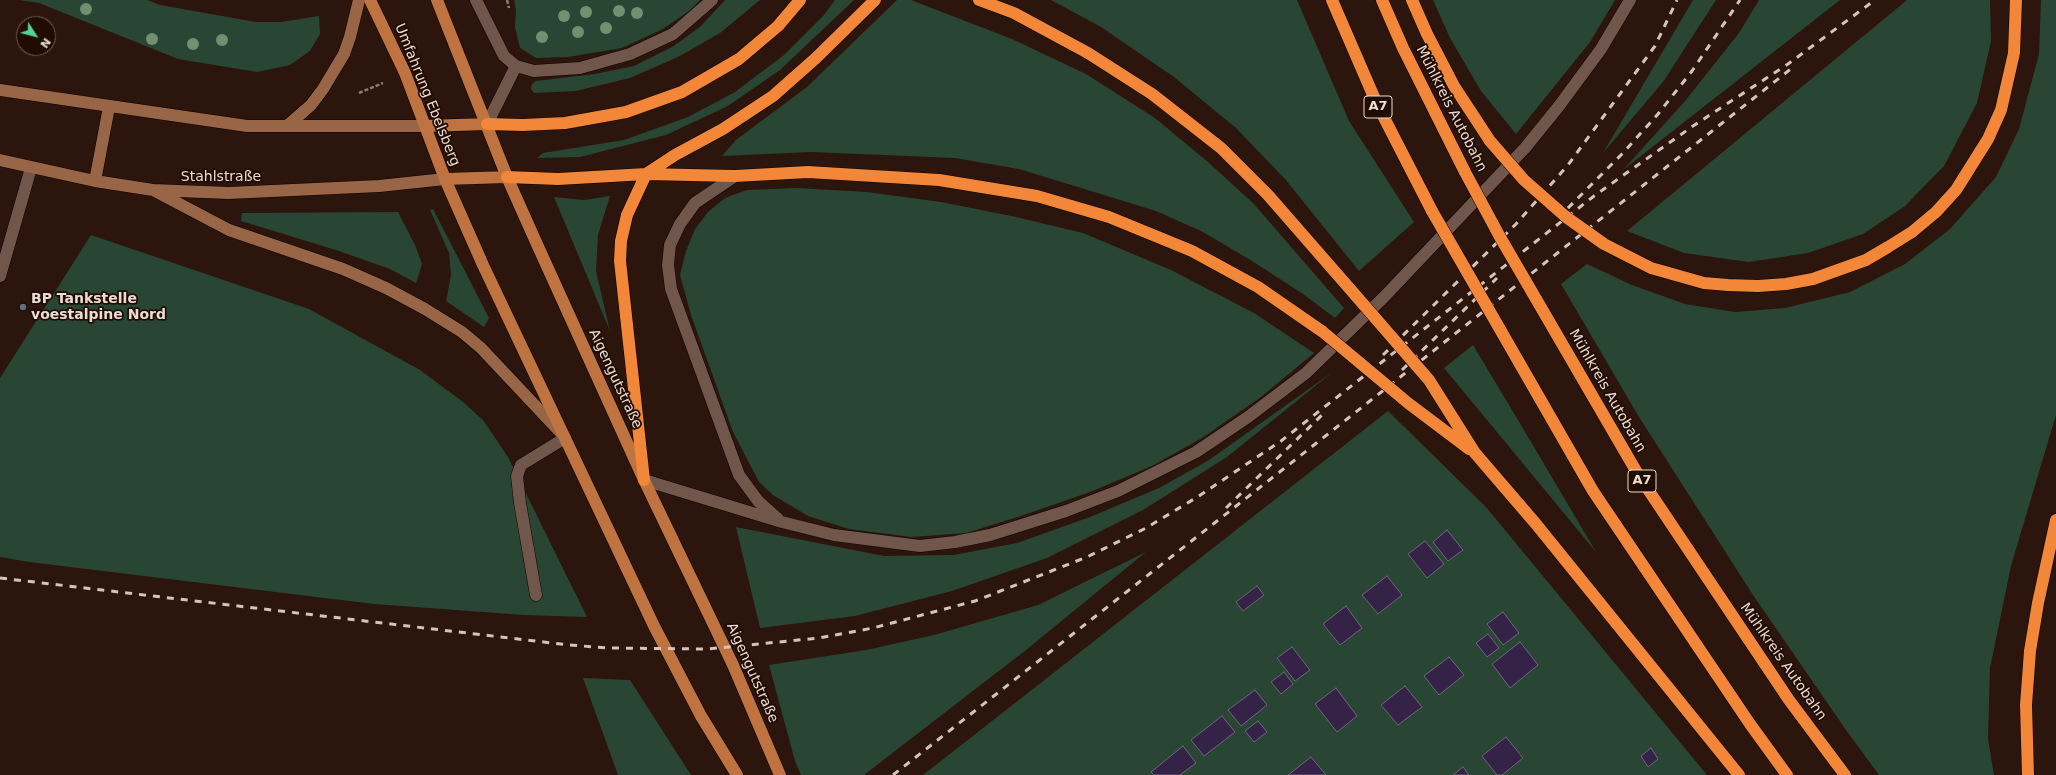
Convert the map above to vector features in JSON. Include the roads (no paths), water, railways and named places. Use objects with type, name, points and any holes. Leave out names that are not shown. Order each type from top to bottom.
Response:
[{"type":"highway","points":[[487,124],[523,125],[565,123],[626,112],[682,92],[739,59],[778,26],[800,0]]},
{"type":"highway","points":[[644,480],[620,261],[621,241],[627,215],[646,174],[675,155],[723,129],[773,96],[816,58],[875,0]]},
{"type":"highway","points":[[979,0],[1014,13],[1088,52],[1152,94],[1221,148],[1268,196],[1429,380],[1475,453],[1541,530],[1739,775]]},
{"type":"highway","name":"A7","points":[[1332,0],[1377,104],[1432,211],[1593,491],[1786,775]]},
{"type":"highway","name":"Mühlkreis Autobahn","points":[[1382,0],[1403,48],[1465,172],[1500,237],[1639,476],[1789,700],[1845,775]]},
{"type":"highway","points":[[1412,0],[1427,34],[1454,86],[1490,141],[1524,180],[1566,217],[1604,244],[1651,268],[1704,283],[1765,286],[1814,279],[1848,268],[1888,247],[1912,232],[1936,212],[1956,190],[1988,139],[2001,110],[2014,53],[2016,0]]},
{"type":"highway","points":[[507,177],[558,179],[646,174],[735,176],[808,172],[939,180],[1037,196],[1109,217],[1192,251],[1258,287],[1323,332],[1408,403],[1475,453]]},
{"type":"highway","points":[[2028,775],[2026,705],[2030,651],[2038,602],[2056,520]]},
{"type":"main road","name":"Umfahrung Ebelsberg","points":[[370,0],[405,73],[445,179]]},
{"type":"main road","points":[[425,126],[487,124],[437,0]]},
{"type":"main road","name":"Aigengutstraße","points":[[487,124],[507,177],[644,480],[733,665],[780,775]]},
{"type":"main road","points":[[507,177],[445,179],[483,265],[654,626],[701,716],[737,775]]},
{"type":"street","points":[[287,126],[311,105],[323,90],[344,54],[359,0]]},
{"type":"street","points":[[0,90],[247,126],[425,126]]},
{"type":"street","points":[[95,181],[109,107]]},
{"type":"street","name":"Stahlstraße","points":[[0,160],[95,181],[153,190],[228,193],[379,186],[445,179]]},
{"type":"street","points":[[153,190],[229,230],[343,269],[386,288],[456,328],[496,362],[565,438]]},
{"type":"lane","points":[[476,0],[504,56],[516,66],[534,71],[580,68],[630,54],[673,34],[712,0]]},
{"type":"lane","points":[[644,480],[782,522],[834,535],[920,546],[955,542],[990,535],[1066,511],[1118,491],[1196,452],[1248,417],[1306,373],[1384,297],[1525,148],[1559,106],[1601,49],[1630,0]]},
{"type":"lane","points":[[487,124],[516,66]]},
{"type":"lane","points":[[0,276],[3,258],[31,168]]},
{"type":"lane","points":[[735,176],[695,203],[680,224],[670,245],[668,265],[671,289],[739,475],[758,502],[782,522]]},
{"type":"lane","points":[[536,595],[520,503],[517,476],[521,465],[565,438]]},
{"type":"railway","points":[[1383,355],[1516,224],[1568,165],[1655,46],[1677,0]]},
{"type":"railway","points":[[1558,218],[1623,153],[1658,114],[1692,71],[1740,0]]},
{"type":"railway","points":[[0,578],[569,645],[609,648],[708,649],[819,638],[873,628],[975,601],[1087,557],[1146,528],[1199,496],[1281,441],[1594,196],[1693,126],[1788,64],[1875,0]]},
{"type":"railway","points":[[893,775],[1792,68]]},
{"type":"railway","points":[[1402,370],[1497,278]]},
{"type":"railway","points":[[1226,508],[1323,414]]},
{"type":"place","name":"BP Tankstelle voestalpine Nord","points":[[23,307]]}]
